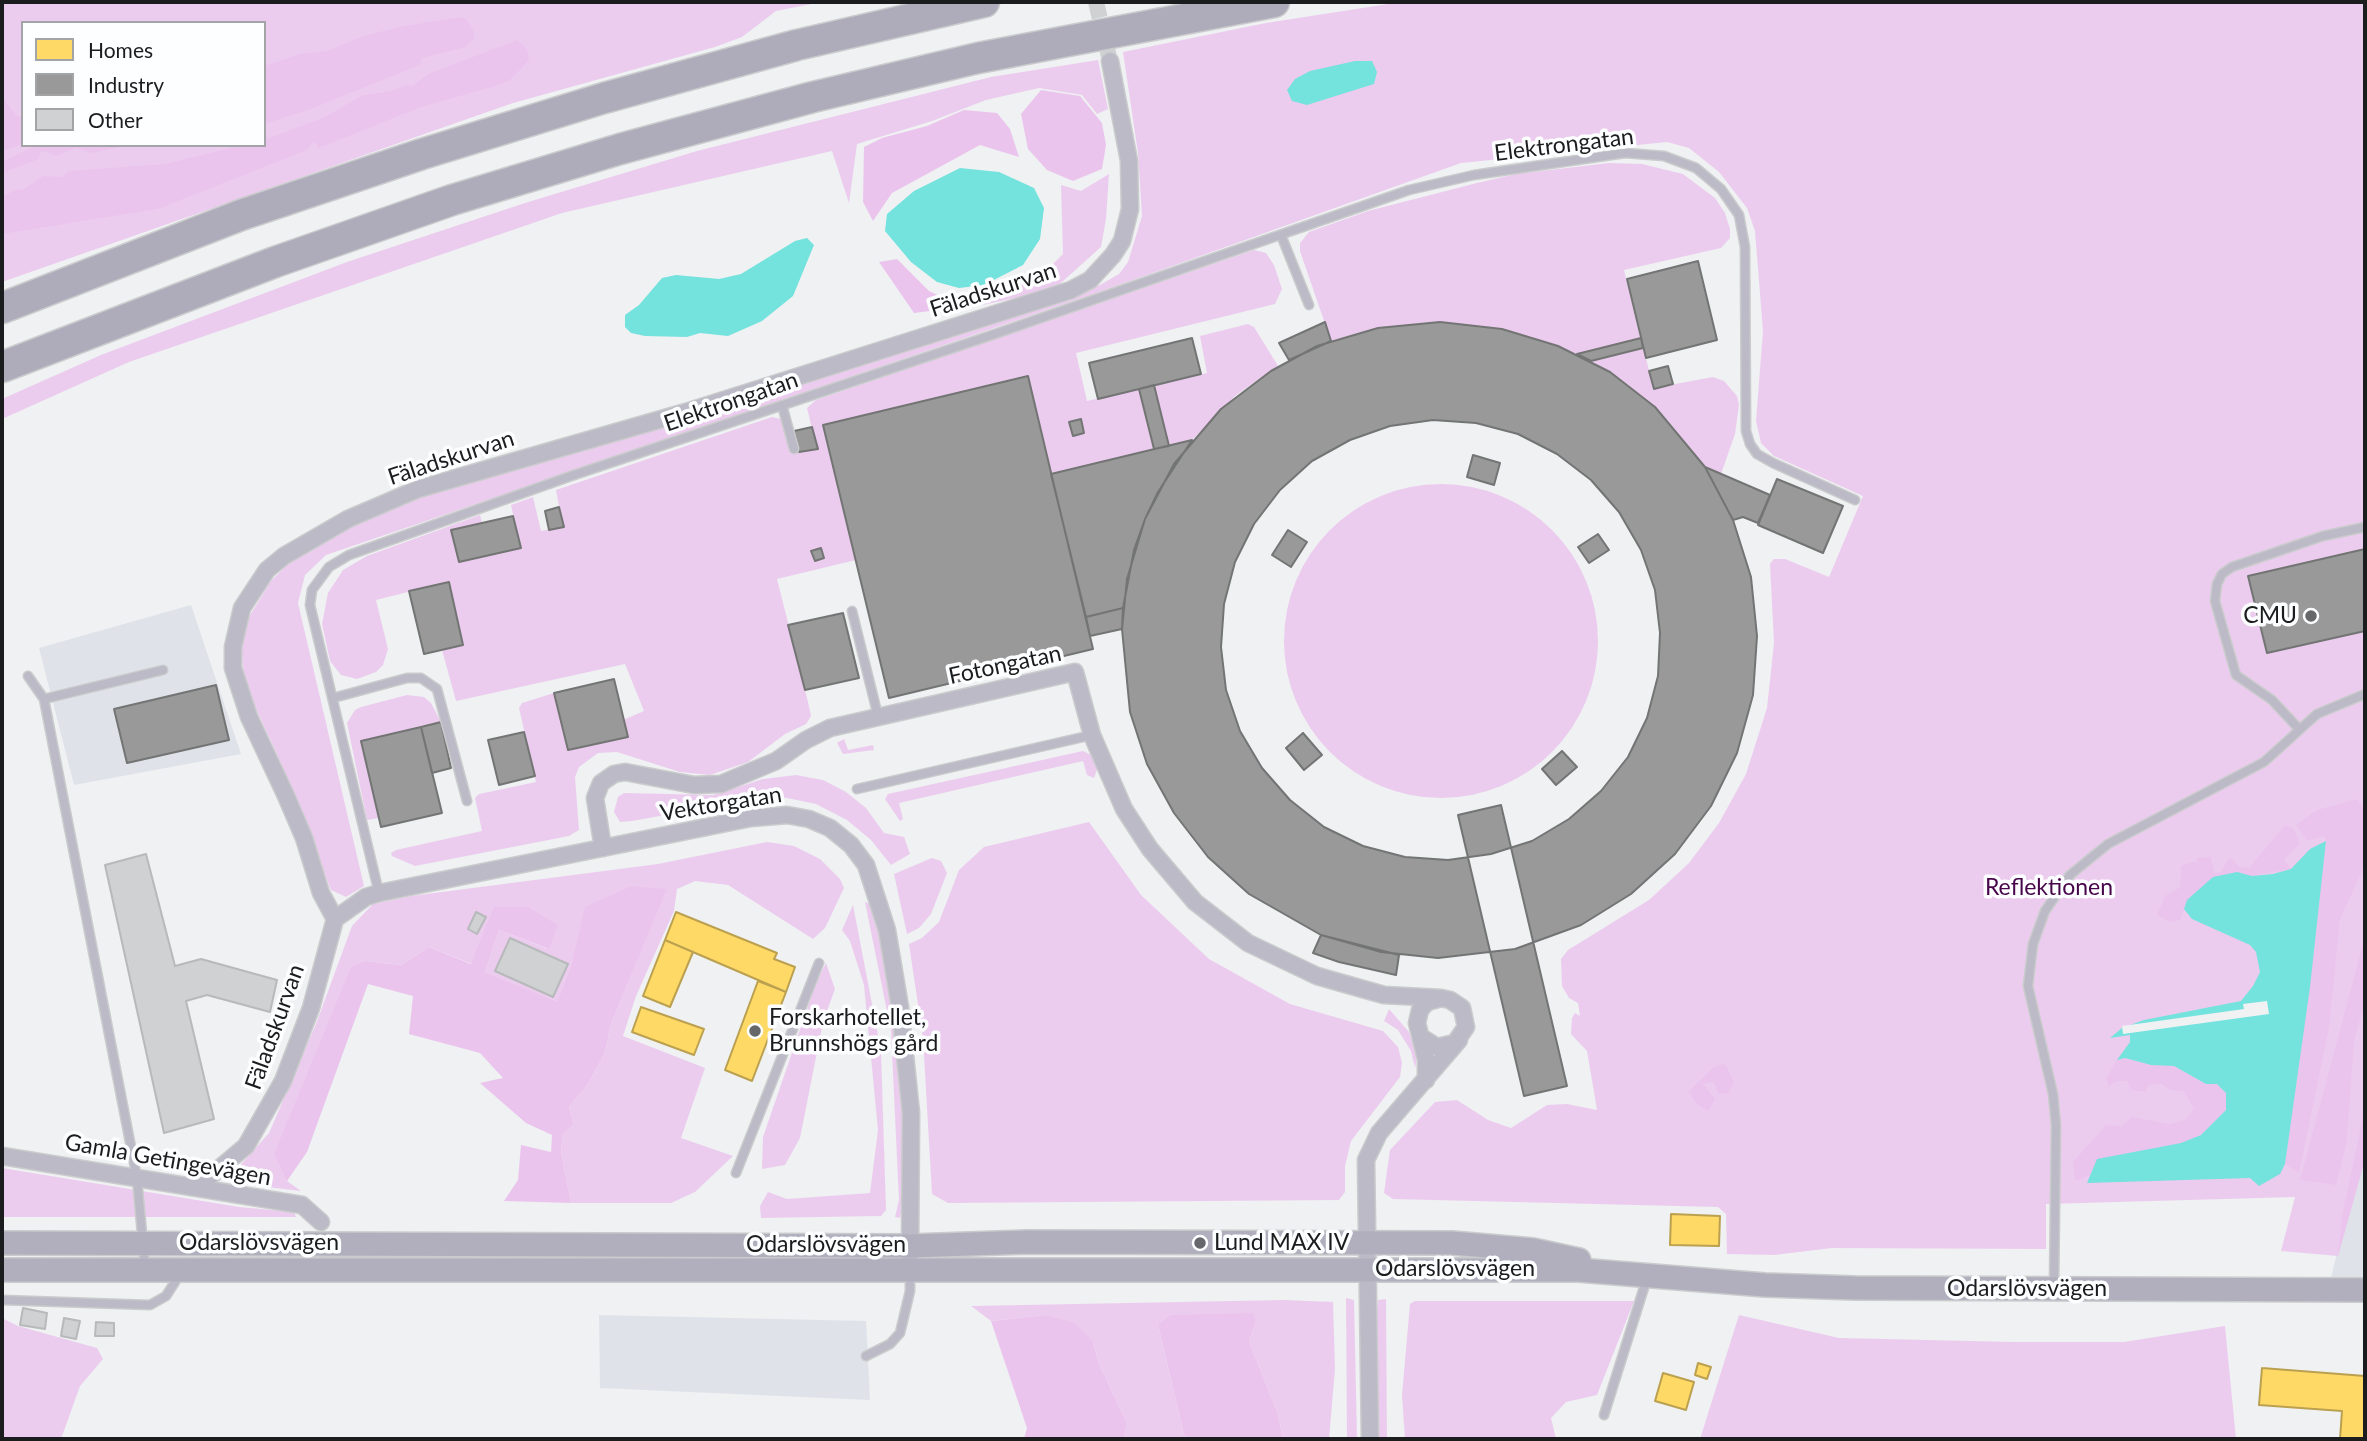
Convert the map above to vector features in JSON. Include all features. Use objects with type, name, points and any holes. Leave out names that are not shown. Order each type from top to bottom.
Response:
[{"type":"highway","points":[[2,308],[241,215],[422,154],[604,98],[784,49],[984,2]]},
{"type":"highway","points":[[2,367],[288,257],[452,200],[620,149],[813,97],[978,58],[1274,2]]},
{"type":"main road","name":"Odarslövsvägen","points":[[2,1243],[911,1246],[1027,1242],[1452,1243],[1532,1250],[1647,1275]]},
{"type":"main road","name":"Odarslövsvägen","points":[[2,1270],[1578,1270],[1829,1287],[2365,1290]]},
{"type":"street","name":"Fäladskurvan","points":[[205,1187],[208,1178],[232,1160],[251,1138],[283,1081],[311,1008],[335,919],[321,893],[299,828],[249,717],[233,668],[233,647],[243,608],[268,570],[284,556],[348,519],[418,489],[686,412],[1071,290],[1090,280],[1113,256],[1122,241],[1129,209],[1129,161],[1110,61]]},
{"type":"street","name":"Fotongatan","points":[[603,848],[595,798],[607,777],[620,772],[694,785],[721,784],[776,761],[806,740],[830,728],[1076,672],[1092,735],[1134,825],[1165,869],[1195,902],[1268,955],[1317,976],[1384,995],[1441,998]]},
{"type":"street","name":"Vektorgatan","points":[[335,919],[366,897],[379,893],[751,818],[787,815],[809,819],[830,828],[859,854],[877,890],[900,1007],[911,1113],[909,1271]]},
{"type":"street","name":"Fotongatan","points":[[1384,995],[1400,1007],[1419,1033]]},
{"type":"street","points":[[1370,1439],[1365,1175],[1369,1152],[1379,1133],[1426,1080],[1459,1040],[1466,1027],[1464,1013],[1454,1002],[1441,998],[1423,1006],[1417,1018],[1426,1080]]},
{"type":"street","points":[[1419,1033],[1437,1047],[1447,1047],[1459,1040]]},
{"type":"street","name":"Gamla Getingevägen","points":[[2,1156],[137,1178],[307,1199],[321,1222]]},
{"type":"lane","name":"Elektrongatan","points":[[379,893],[310,605],[312,590],[328,567],[362,550],[1409,190],[1474,175],[1625,153],[1664,156],[1696,168],[1721,189],[1739,215],[1745,247],[1746,431],[1749,444],[1757,454],[1773,463],[1855,500]]},
{"type":"lane","points":[[1280,234],[1309,305]]},
{"type":"lane","points":[[782,405],[794,449]]},
{"type":"lane","points":[[2299,729],[2273,700],[2236,675],[2215,601],[2217,584],[2222,574],[2232,567],[2323,536],[2365,527]]},
{"type":"lane","points":[[852,611],[878,716]]},
{"type":"lane","points":[[44,699],[163,670]]},
{"type":"lane","points":[[28,676],[44,699],[137,1178],[145,1270]]},
{"type":"lane","points":[[333,698],[407,678],[421,678],[437,689],[467,801]]},
{"type":"lane","points":[[2054,1290],[2056,1125],[2053,1094],[2030,1004],[2028,986],[2033,944],[2045,911],[2070,875],[2108,844],[2264,762],[2317,714],[2365,694]]},
{"type":"lane","points":[[857,789],[1092,735]]},
{"type":"lane","points":[[736,1173],[819,963]]},
{"type":"lane","points":[[2,1300],[150,1306],[166,1296],[183,1270]]},
{"type":"lane","points":[[866,1356],[890,1345],[900,1333],[910,1291],[909,1271]]},
{"type":"lane","points":[[1604,1415],[1647,1275]]},
{"type":"shaded area","points":[[460,17],[466,19],[474,31],[474,38],[466,47],[422,58],[420,65],[306,111],[266,123],[266,65],[300,54],[328,51],[360,37],[399,27]]},
{"type":"shaded area","points":[[517,40],[527,49],[529,60],[510,80],[499,85],[421,107],[319,148],[314,141],[307,150],[158,209],[2,234],[2,197],[15,190],[24,189],[43,176],[62,177],[69,171],[165,164],[235,147],[266,147],[266,139],[325,117],[363,95],[392,91],[406,85],[413,86],[428,74]]},
{"type":"shaded area","points":[[1041,90],[1080,96],[1102,123],[1106,145],[1102,169],[1073,181],[1047,170],[1028,149],[1021,114]]},
{"type":"shaded area","points":[[2,97],[16,115],[21,117],[21,145],[2,151]]},
{"type":"shaded area","points":[[964,110],[997,113],[1010,129],[1019,157],[980,145],[892,193],[873,221],[863,202],[864,147],[882,138],[927,126]]},
{"type":"shaded area","points":[[32,147],[120,147],[92,153],[76,148],[56,156],[45,151],[40,153],[39,159],[2,173],[2,162]]},
{"type":"shaded area","points":[[897,259],[929,291],[963,307],[914,313],[879,262]]},
{"type":"shaded area","points":[[191,605],[241,754],[74,785],[39,648]]},
{"type":"shaded area","points":[[2357,799],[2365,810],[2362,871],[2340,920],[2329,1028],[2299,1173],[2285,1164],[2326,841],[2324,836],[2307,841],[2296,825],[2317,810]]},
{"type":"shaded area","points":[[2285,825],[2294,829],[2300,844],[2284,859],[2291,869],[2252,876],[2237,872],[2187,900],[2180,920],[2170,922],[2157,915],[2165,896],[2180,887],[2181,866],[2195,861],[2199,865],[2196,858],[2211,857],[2214,873],[2220,873],[2230,857],[2239,867],[2249,868]]},
{"type":"shaded area","points":[[631,886],[667,889],[611,1024],[605,1053],[588,1084],[569,1107],[574,1124],[563,1134],[561,1151],[571,1203],[504,1201],[518,1180],[521,1145],[551,1152],[552,1135],[526,1123],[480,1083],[503,1078],[480,1053],[409,1034],[413,996],[368,984],[307,1152],[287,1181],[274,1154],[351,967],[366,961],[401,965],[429,947],[471,964],[493,907],[528,907],[558,925],[549,949],[499,930],[485,972],[557,1002],[572,962],[585,907]]},
{"type":"shaded area","points":[[2365,936],[2365,1002],[2354,1041],[2347,1141],[2336,1185],[2300,1180]]},
{"type":"shaded area","points":[[2124,1058],[2151,1065],[2174,1066],[2194,1078],[2217,1084],[2226,1093],[2226,1110],[2201,1135],[2181,1144],[2097,1159],[2091,1175],[2075,1181],[2073,1162],[2106,1125],[2122,1126],[2132,1117],[2170,1124],[2185,1120],[2194,1109],[2184,1091],[2171,1090],[2161,1084],[2149,1085],[2145,1092],[2131,1090],[2127,1081],[2117,1081],[2109,1086],[2106,1079],[2117,1060]]},
{"type":"shaded area","points":[[1725,1064],[1734,1083],[1728,1093],[1719,1094],[1713,1082],[1703,1084],[1715,1099],[1708,1111],[1697,1104],[1688,1092],[1715,1066]]},
{"type":"shaded area","points":[[2365,1081],[2365,1160],[2338,1256],[2342,1217],[2364,1111]]},
{"type":"shaded area","points":[[2365,1157],[2365,1277],[2331,1278],[2336,1257]]},
{"type":"shaded area","points":[[1253,1313],[1256,1322],[1249,1341],[1278,1414],[1283,1439],[1185,1439],[1158,1325],[1171,1315]]},
{"type":"shaded area","points":[[599,1315],[866,1321],[870,1400],[600,1388]]},
{"type":"shaded area","points":[[1045,1315],[1075,1323],[1093,1342],[1099,1364],[1127,1423],[1124,1439],[1024,1439],[1027,1428],[991,1321]]},
{"type":"green space","points":[[2,2],[822,2],[776,11],[742,37],[715,47],[513,103],[2,282]]},
{"type":"green space","name":"Reflektionen","points":[[1401,2],[2365,2],[2365,1157],[2338,1256],[2281,1251],[2295,1197],[2046,1204],[2046,1249],[1832,1248],[1774,1255],[1727,1254],[1726,1214],[1718,1207],[1393,1199],[1384,1193],[1390,1150],[1435,1102],[1457,1100],[1488,1120],[1511,1128],[1547,1105],[1567,1104],[1597,1110],[1587,1051],[1571,1034],[1572,1018],[1575,1013],[1580,1016],[1578,1003],[1569,998],[1562,986],[1561,959],[1568,950],[1649,900],[1689,863],[1719,823],[1746,774],[1767,708],[1774,643],[1770,564],[1774,559],[1785,559],[1829,577],[1863,496],[1774,456],[1761,443],[1756,421],[1763,331],[1755,231],[1747,208],[1719,172],[1689,148],[1667,142],[1461,163],[1091,295],[326,555],[305,575],[298,603],[364,886],[346,897],[331,890],[276,752],[244,683],[241,641],[247,620],[271,581],[290,562],[350,526],[449,485],[604,445],[1100,285],[1119,274],[1128,262],[1142,216],[1138,153],[1123,52],[1266,23]]},
{"type":"green space","points":[[1098,60],[1108,109],[1097,114],[1082,95],[1039,88],[986,100],[932,121],[857,144],[849,203],[832,151],[562,213],[129,362],[2,419],[2,399],[101,355],[347,262],[525,203],[697,151],[991,77]]},
{"type":"green space","points":[[1609,163],[1642,164],[1683,174],[1715,198],[1725,213],[1730,229],[1730,238],[1721,248],[1624,270],[1641,338],[1577,354],[1502,329],[1440,322],[1378,328],[1331,341],[1300,251],[1300,243],[1309,232],[1368,211],[1516,174]]},
{"type":"green space","points":[[1109,174],[1101,247],[1053,290],[968,308],[1042,275],[1063,254],[1061,185],[1081,191]]},
{"type":"green space","points":[[1254,250],[1266,253],[1274,265],[1282,289],[1275,304],[1076,353],[1087,401],[1139,389],[1154,449],[1051,474],[1028,376],[824,425],[856,560],[777,579],[811,716],[806,724],[785,734],[748,762],[710,775],[680,772],[617,752],[598,753],[579,767],[575,777],[579,830],[569,836],[415,866],[392,856],[391,853],[396,850],[482,831],[475,798],[479,794],[536,782],[519,708],[522,703],[554,693],[568,750],[627,737],[623,720],[644,711],[625,664],[456,701],[442,650],[463,644],[448,582],[376,600],[388,649],[383,665],[376,672],[357,679],[341,675],[330,661],[322,624],[328,593],[343,570],[367,556],[480,515],[482,523],[452,531],[459,562],[520,548],[511,505],[533,497],[541,531],[563,527],[556,490],[772,417],[781,419],[791,454],[817,449],[807,408],[816,400]]},
{"type":"green space","points":[[1248,324],[1254,327],[1278,366],[1236,395],[1192,440],[1169,446],[1154,385],[1207,373],[1200,336]]},
{"type":"green space","points":[[1643,348],[1654,388],[1713,377],[1724,381],[1737,396],[1739,405],[1735,434],[1721,474],[1705,467],[1655,407],[1591,361]]},
{"type":"green space","points":[[1441,484],[1472,487],[1501,496],[1528,511],[1552,530],[1571,554],[1586,581],[1595,610],[1598,641],[1595,672],[1586,701],[1571,728],[1552,752],[1528,771],[1501,786],[1472,795],[1441,798],[1410,795],[1381,786],[1354,771],[1330,752],[1311,728],[1296,701],[1287,672],[1284,641],[1287,610],[1296,581],[1311,554],[1330,530],[1354,511],[1381,496],[1410,487]]},
{"type":"green space","points":[[407,695],[424,697],[431,703],[441,722],[361,741],[379,818],[367,820],[347,723],[355,710],[361,707]]},
{"type":"green space","points":[[844,739],[848,750],[873,745],[874,750],[843,754],[837,743]]},
{"type":"green space","points":[[1083,751],[1091,755],[1098,767],[1094,778],[1087,775],[1083,761],[899,803],[903,819],[900,821],[885,799],[888,794]]},
{"type":"green space","points":[[796,775],[823,780],[846,792],[866,808],[884,833],[904,837],[910,854],[891,865],[871,840],[847,820],[816,804],[782,797],[760,798],[632,821],[620,822],[614,812],[618,797],[624,793],[713,795],[763,779]]},
{"type":"green space","points":[[1089,822],[1141,895],[1209,959],[1290,1004],[1383,1031],[1398,1047],[1402,1063],[1400,1077],[1351,1141],[1345,1166],[1345,1192],[1339,1200],[948,1203],[932,1194],[923,1038],[909,944],[922,938],[939,922],[959,870],[984,847]]},
{"type":"green space","points":[[767,842],[794,846],[820,859],[840,879],[844,888],[825,928],[813,939],[728,885],[695,881],[677,889],[674,911],[636,996],[623,1036],[705,1068],[681,1138],[733,1156],[695,1192],[671,1203],[571,1203],[561,1151],[563,1134],[574,1124],[569,1107],[588,1084],[605,1053],[611,1024],[666,890],[573,959],[557,1003],[485,972],[499,930],[548,949],[493,907],[472,964],[429,947],[401,965],[366,961],[287,1181],[301,1191],[241,1184],[234,1178],[237,1169],[269,1133],[316,1024],[352,926],[373,904],[411,896],[658,864]]},
{"type":"green space","points":[[932,858],[941,861],[947,873],[931,914],[919,928],[907,934],[894,874]]},
{"type":"green space","points":[[865,902],[871,904],[878,925],[891,985],[897,1038],[903,1113],[904,1200],[900,1218],[895,1217],[899,1200],[891,1031]]},
{"type":"green space","points":[[853,905],[881,1051],[886,1210],[881,1216],[761,1218],[760,1206],[768,1192],[787,1199],[870,1193],[878,1130],[864,985],[850,941],[842,930]]},
{"type":"green space","points":[[826,963],[835,989],[823,1022],[800,1138],[785,1165],[762,1169],[763,1137],[816,983]]},
{"type":"green space","points":[[1389,1009],[1409,1032],[1417,1057],[1415,1068],[1411,1051],[1398,1030],[1384,1021]]},
{"type":"green space","points":[[2,1168],[239,1207],[294,1212],[296,1217],[2,1217]]},
{"type":"green space","points":[[1346,1298],[1354,1300],[1357,1439],[1347,1439]]},
{"type":"green space","points":[[1386,1299],[1387,1439],[1377,1439],[1377,1312],[1378,1300]]},
{"type":"green space","points":[[1284,1300],[1333,1302],[1335,1369],[1329,1439],[1283,1439],[1278,1414],[1249,1341],[1256,1322],[1158,1325],[1185,1439],[1124,1439],[1127,1423],[1099,1364],[1093,1342],[1045,1315],[991,1321],[971,1306]]},
{"type":"green space","points":[[1415,1301],[1634,1301],[1597,1395],[1566,1402],[1551,1418],[1556,1439],[1405,1439],[1402,1395],[1410,1304]]},
{"type":"green space","points":[[1739,1315],[1839,1338],[2014,1342],[2124,1342],[2225,1326],[2236,1439],[1700,1439]]},
{"type":"green space","points":[[2,1318],[18,1326],[97,1348],[103,1359],[80,1386],[61,1439],[2,1439]]},
{"type":"water","points":[[1355,61],[1372,61],[1377,72],[1374,84],[1307,105],[1292,101],[1287,90],[1295,79],[1310,71]]},
{"type":"water","points":[[960,168],[999,172],[1034,188],[1044,208],[1040,239],[1023,265],[984,285],[959,288],[937,282],[911,262],[885,231],[887,214],[914,191]]},
{"type":"water","points":[[807,238],[814,245],[793,296],[762,321],[728,336],[700,333],[687,337],[645,336],[631,333],[625,327],[625,315],[639,305],[662,278],[676,275],[719,279],[741,274],[795,241]]},
{"type":"water","points":[[2326,841],[2310,987],[2285,1164],[2280,1174],[2259,1186],[2250,1178],[2087,1183],[2097,1159],[2181,1143],[2201,1135],[2226,1110],[2226,1093],[2217,1084],[2206,1084],[2174,1066],[2151,1065],[2125,1058],[2117,1060],[2130,1042],[2130,1035],[2110,1038],[2122,1028],[2144,1020],[2241,1001],[2253,986],[2260,972],[2256,952],[2250,945],[2192,919],[2184,909],[2187,900],[2213,877],[2237,872],[2252,876],[2273,874],[2291,869],[2310,849]]},
{"type":"pier","points":[[2267,1001],[2269,1014],[2123,1034],[2122,1026],[2244,1009],[2243,1004]]},
{"type":"building: Homes","points":[[676,912],[777,953],[774,959],[795,967],[786,992],[665,940]]},
{"type":"building: Homes","points":[[665,940],[693,952],[670,1007],[643,996]]},
{"type":"building: Homes","name":"Forskarhotellet, Brunnshögs gård","points":[[758,981],[786,992],[752,1081],[725,1070]]},
{"type":"building: Homes","points":[[641,1007],[704,1029],[694,1055],[632,1032]]},
{"type":"building: Homes","points":[[1671,1214],[1720,1216],[1719,1246],[1670,1245]]},
{"type":"building: Homes","points":[[1698,1363],[1711,1367],[1707,1379],[1695,1375]]},
{"type":"building: Homes","points":[[2262,1368],[2365,1376],[2365,1439],[2340,1439],[2342,1411],[2259,1405]]},
{"type":"building: Homes","points":[[1663,1373],[1694,1382],[1686,1410],[1655,1401]]},
{"type":"building: Industry","points":[[1698,261],[1717,340],[1646,358],[1627,279]]},
{"type":"building: Industry","points":[[1325,322],[1331,341],[1289,360],[1279,343]]},
{"type":"building: Industry","points":[[1440,322],[1502,329],[1558,346],[1610,372],[1655,407],[1705,467],[1733,520],[1751,577],[1757,636],[1753,695],[1737,753],[1711,806],[1675,854],[1631,894],[1581,925],[1515,949],[1438,958],[1381,952],[1321,935],[1249,894],[1208,857],[1174,813],[1147,764],[1130,712],[1122,629],[1127,579],[1145,519],[1174,464],[1221,409],[1271,371],[1317,346],[1378,328]],"holes":[[[1433,420],[1476,423],[1518,434],[1557,454],[1591,480],[1619,512],[1641,550],[1655,590],[1660,633],[1658,676],[1647,718],[1628,757],[1601,791],[1569,819],[1532,841],[1491,854],[1448,860],[1405,857],[1363,846],[1324,827],[1290,800],[1262,768],[1240,731],[1226,690],[1221,647],[1224,604],[1235,562],[1254,524],[1280,490],[1312,461],[1350,440],[1390,426]]]},
{"type":"building: Industry","points":[[1192,338],[1201,374],[1098,399],[1089,363]]},
{"type":"building: Industry","points":[[1641,338],[1643,348],[1591,361],[1577,354]]},
{"type":"building: Industry","points":[[1668,366],[1673,384],[1654,389],[1649,371]]},
{"type":"building: Industry","points":[[1028,376],[1093,649],[889,698],[823,425]]},
{"type":"building: Industry","points":[[1154,385],[1169,446],[1154,449],[1139,389]]},
{"type":"building: Industry","points":[[1081,419],[1084,433],[1073,436],[1069,422]]},
{"type":"building: Industry","points":[[812,427],[818,449],[799,452],[794,431]]},
{"type":"building: Industry","points":[[1192,440],[1158,492],[1145,519],[1134,550],[1123,608],[1086,617],[1051,474]]},
{"type":"building: Industry","points":[[1473,455],[1500,463],[1494,485],[1467,477]]},
{"type":"building: Industry","points":[[1705,467],[1770,495],[1758,523],[1743,517],[1733,520]]},
{"type":"building: Industry","points":[[1777,479],[1843,506],[1823,553],[1758,525]]},
{"type":"building: Industry","points":[[559,507],[564,527],[549,530],[545,511]]},
{"type":"building: Industry","points":[[513,516],[521,548],[459,562],[451,530]]},
{"type":"building: Industry","points":[[1288,530],[1307,542],[1291,567],[1272,555]]},
{"type":"building: Industry","points":[[1598,534],[1609,550],[1589,563],[1578,547]]},
{"type":"building: Industry","points":[[821,548],[824,558],[815,561],[811,551]]},
{"type":"building: Industry","name":"CMU","points":[[2365,549],[2365,631],[2267,653],[2248,576]]},
{"type":"building: Industry","points":[[449,582],[463,645],[424,654],[409,591]]},
{"type":"building: Industry","points":[[1123,608],[1122,629],[1090,636],[1086,617]]},
{"type":"building: Industry","points":[[843,613],[859,678],[805,690],[788,625]]},
{"type":"building: Industry","points":[[614,679],[628,737],[568,750],[554,693]]},
{"type":"building: Industry","points":[[216,685],[229,740],[127,763],[114,709]]},
{"type":"building: Industry","points":[[441,722],[451,768],[432,773],[421,727]]},
{"type":"building: Industry","points":[[421,727],[442,813],[381,827],[361,741]]},
{"type":"building: Industry","points":[[524,732],[535,776],[499,785],[488,740]]},
{"type":"building: Industry","points":[[1303,733],[1322,755],[1304,770],[1286,748]]},
{"type":"building: Industry","points":[[1562,751],[1577,767],[1556,785],[1542,769]]},
{"type":"building: Industry","points":[[1501,805],[1567,1086],[1524,1096],[1458,815]]},
{"type":"building: Industry","points":[[1321,935],[1399,955],[1396,975],[1313,953]]},
{"type":"building: Other","points":[[146,854],[175,966],[201,959],[277,980],[270,1012],[207,995],[186,1001],[214,1119],[164,1133],[105,865]]},
{"type":"building: Other","points":[[476,912],[486,917],[477,934],[468,929]]},
{"type":"building: Other","points":[[510,938],[568,964],[553,997],[495,971]]},
{"type":"building: Other","points":[[23,1308],[47,1313],[45,1329],[20,1325]]},
{"type":"building: Other","points":[[64,1318],[80,1321],[76,1339],[61,1336]]},
{"type":"building: Other","points":[[96,1322],[114,1323],[114,1336],[95,1336]]},
{"type":"tunnel","points":[[1096,2],[1110,61]]},
{"type":"place","name":"CMU","points":[[2311,616]]},
{"type":"place","name":"Forskarhotellet, Brunnshögs gård","points":[[755,1031]]},
{"type":"place","name":"Lund MAX IV","points":[[1200,1243]]}]
